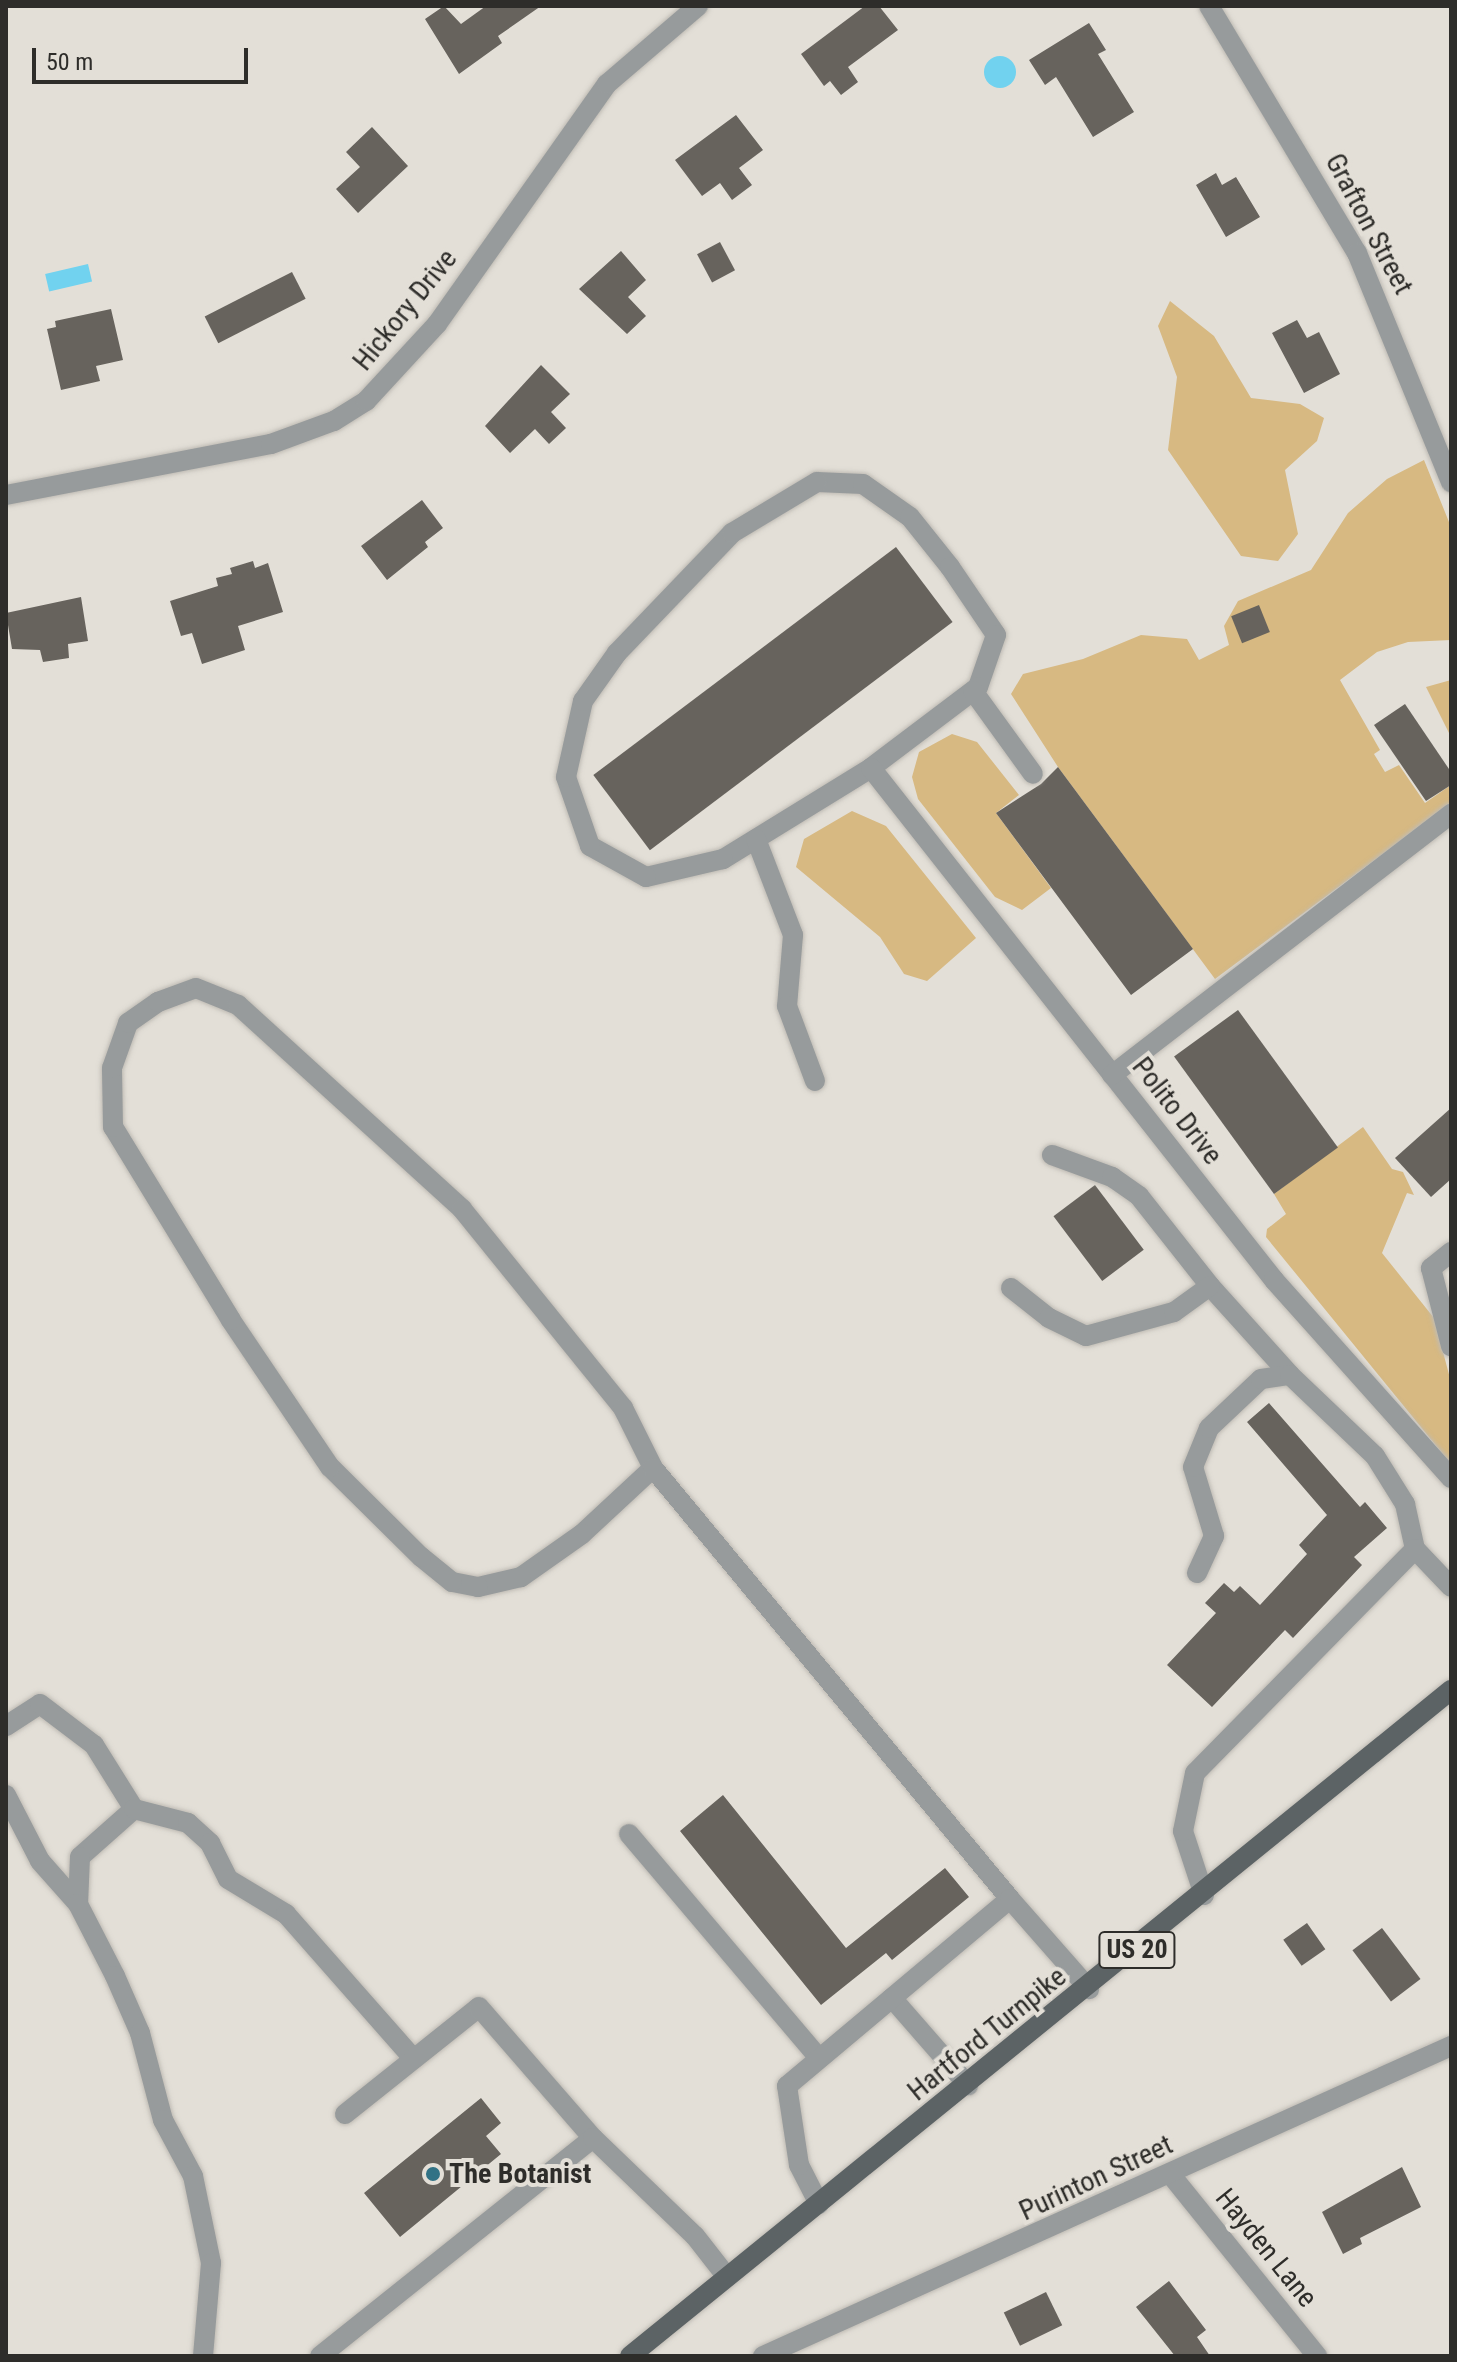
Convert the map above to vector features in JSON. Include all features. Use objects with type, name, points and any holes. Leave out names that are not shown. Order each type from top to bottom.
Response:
[{"type":"main road","name":"Hartford Turnpike","points":[[630,2356],[1089,1989],[1451,1690]]},
{"type":"street","name":"Hickory Drive","points":[[6,495],[271,444],[334,421],[366,401],[437,324],[607,84],[698,6]]},
{"type":"street","name":"Grafton Street","points":[[1209,6],[1357,253],[1451,482]]},
{"type":"street","points":[[817,482],[863,484],[910,517],[996,635],[973,691],[871,768],[723,859],[646,877],[590,846],[566,777],[583,701],[617,653],[732,533],[817,482]]},
{"type":"street","points":[[973,691],[1033,774]]},
{"type":"street","name":"Polito Drive","points":[[871,768],[1274,1280],[1451,1478]]},
{"type":"street","points":[[1112,1075],[1451,814]]},
{"type":"street","points":[[756,839],[793,935],[787,1006],[815,1081]]},
{"type":"street","points":[[653,1468],[582,1534],[521,1577],[478,1587],[452,1582],[421,1557],[330,1467],[231,1320],[113,1127],[112,1068],[128,1023],[158,1002],[196,988],[238,1005],[462,1209],[623,1408],[653,1468],[1010,1899],[1089,1989]]},
{"type":"street","points":[[1052,1155],[1112,1177],[1139,1196],[1210,1286],[1290,1375],[1375,1456],[1405,1504],[1415,1549],[1451,1587]]},
{"type":"street","points":[[1451,1252],[1431,1268],[1451,1346]]},
{"type":"street","points":[[1011,1288],[1049,1318],[1086,1336],[1174,1312],[1210,1286]]},
{"type":"street","points":[[1197,1573],[1214,1536],[1193,1467],[1209,1428],[1261,1379],[1290,1375]]},
{"type":"street","points":[[1204,1895],[1183,1831],[1195,1773],[1415,1549]]},
{"type":"street","points":[[6,1726],[40,1704],[94,1745],[134,1809],[188,1823],[210,1843],[228,1879],[286,1914],[414,2059]]},
{"type":"street","points":[[6,1795],[40,1861],[78,1904],[140,2033],[163,2120],[193,2176],[211,2263],[203,2356]]},
{"type":"street","points":[[78,1904],[80,1857],[134,1809]]},
{"type":"street","points":[[629,1834],[819,2058]]},
{"type":"street","points":[[819,2204],[799,2165],[787,2086],[1010,1899]]},
{"type":"street","points":[[892,1998],[968,2085]]},
{"type":"street","points":[[345,2114],[479,2007],[593,2138],[695,2236],[727,2277]]},
{"type":"street","name":"Purinton Street","points":[[763,2356],[1171,2175],[1451,2046]]},
{"type":"street","points":[[320,2356],[593,2138]]},
{"type":"street","name":"Hayden Lane","points":[[1171,2175],[1317,2356]]},
{"type":"shaded area","points":[[1170,301],[1214,336],[1251,398],[1300,404],[1324,418],[1317,441],[1285,470],[1298,534],[1278,561],[1241,556],[1168,450],[1177,377],[1158,326]]},
{"type":"shaded area","points":[[1424,460],[1451,527],[1451,640],[1408,642],[1377,652],[1340,680],[1380,750],[1374,754],[1385,772],[1399,765],[1425,803],[1451,785],[1451,803],[1215,979],[1058,767],[1011,694],[1023,674],[1083,659],[1141,635],[1187,639],[1199,660],[1229,645],[1224,626],[1238,601],[1311,570],[1348,513],[1387,479]]},
{"type":"shaded area","points":[[1451,680],[1451,737],[1426,687]]},
{"type":"shaded area","points":[[952,734],[977,742],[1019,795],[996,813],[1051,888],[1022,910],[995,897],[918,799],[912,777],[919,752]]},
{"type":"shaded area","points":[[852,811],[886,826],[976,938],[927,981],[904,974],[880,937],[796,867],[804,839]]},
{"type":"shaded area","points":[[1363,1127],[1392,1169],[1403,1172],[1414,1195],[1407,1193],[1382,1253],[1434,1318],[1451,1382],[1451,1464],[1266,1237],[1267,1229],[1286,1214],[1274,1194]]},
{"type":"water","points":[[1000,56],[1011,61],[1016,72],[1011,83],[1000,88],[989,83],[984,72],[989,61]]},
{"type":"water","points":[[88,264],[92,282],[49,291],[45,274]]},
{"type":"building","points":[[444,6],[461,24],[486,6],[541,6],[498,36],[502,43],[459,74],[425,19]]},
{"type":"building","points":[[865,6],[879,6],[898,30],[848,67],[858,82],[841,95],[830,81],[824,86],[801,54]]},
{"type":"building","points":[[1089,23],[1106,50],[1098,54],[1134,112],[1093,137],[1056,77],[1045,85],[1029,60]]},
{"type":"building","points":[[736,115],[763,150],[739,168],[752,185],[732,200],[720,183],[702,196],[675,160]]},
{"type":"building","points":[[372,127],[408,166],[358,213],[336,189],[360,167],[346,152]]},
{"type":"building","points":[[1216,173],[1222,185],[1236,177],[1260,217],[1226,237],[1196,185]]},
{"type":"building","points":[[720,242],[735,270],[712,282],[697,254]]},
{"type":"building","points":[[621,251],[646,280],[628,297],[646,316],[627,334],[579,289]]},
{"type":"building","points":[[292,272],[306,299],[218,343],[205,316]]},
{"type":"building","points":[[111,309],[123,360],[96,366],[100,381],[61,390],[47,329],[56,327],[55,321]]},
{"type":"building","points":[[1297,320],[1307,338],[1319,332],[1340,374],[1304,393],[1272,333]]},
{"type":"building","points":[[541,365],[570,394],[551,412],[566,428],[549,444],[535,429],[510,453],[485,426]]},
{"type":"building","points":[[422,500],[443,528],[425,542],[428,547],[387,580],[361,546]]},
{"type":"building","points":[[896,547],[953,622],[650,850],[593,775]]},
{"type":"building","points":[[253,561],[255,568],[268,563],[283,612],[238,626],[245,650],[202,664],[192,633],[181,636],[170,601],[218,586],[216,578],[232,574],[230,568]]},
{"type":"building","points":[[81,597],[88,641],[68,644],[69,658],[43,662],[40,650],[12,649],[6,613]]},
{"type":"building","points":[[1259,605],[1270,632],[1242,643],[1231,616]]},
{"type":"building","points":[[1405,704],[1451,772],[1451,785],[1426,801],[1374,725]]},
{"type":"building","points":[[1058,767],[1193,949],[1131,995],[996,813],[1041,784]]},
{"type":"building","points":[[1238,1010],[1338,1148],[1274,1194],[1174,1056]]},
{"type":"building","points":[[1451,1108],[1451,1179],[1431,1197],[1395,1158]]},
{"type":"building","points":[[1095,1185],[1144,1250],[1102,1281],[1053,1216]]},
{"type":"building","points":[[1269,1403],[1360,1507],[1365,1502],[1387,1528],[1354,1557],[1362,1565],[1293,1638],[1285,1630],[1212,1707],[1167,1665],[1216,1613],[1205,1603],[1224,1583],[1234,1592],[1240,1586],[1260,1605],[1307,1554],[1299,1545],[1327,1515],[1247,1422]]},
{"type":"building","points":[[723,1795],[846,1948],[945,1868],[969,1897],[892,1960],[886,1953],[821,2005],[680,1831]]},
{"type":"building","points":[[1307,1923],[1325,1949],[1302,1966],[1283,1940]]},
{"type":"building","points":[[1382,1928],[1421,1979],[1391,2001],[1352,1950]]},
{"type":"building","name":"The Botanist","points":[[481,2098],[501,2123],[486,2136],[501,2154],[400,2237],[364,2193]]},
{"type":"building","points":[[1402,2167],[1421,2207],[1360,2238],[1362,2244],[1343,2254],[1322,2212]]},
{"type":"building","points":[[1169,2281],[1206,2330],[1197,2337],[1210,2356],[1175,2356],[1136,2307]]},
{"type":"building","points":[[1046,2292],[1062,2325],[1020,2346],[1004,2313]]},
{"type":"place","name":"The Botanist","points":[[433,2174]]}]
